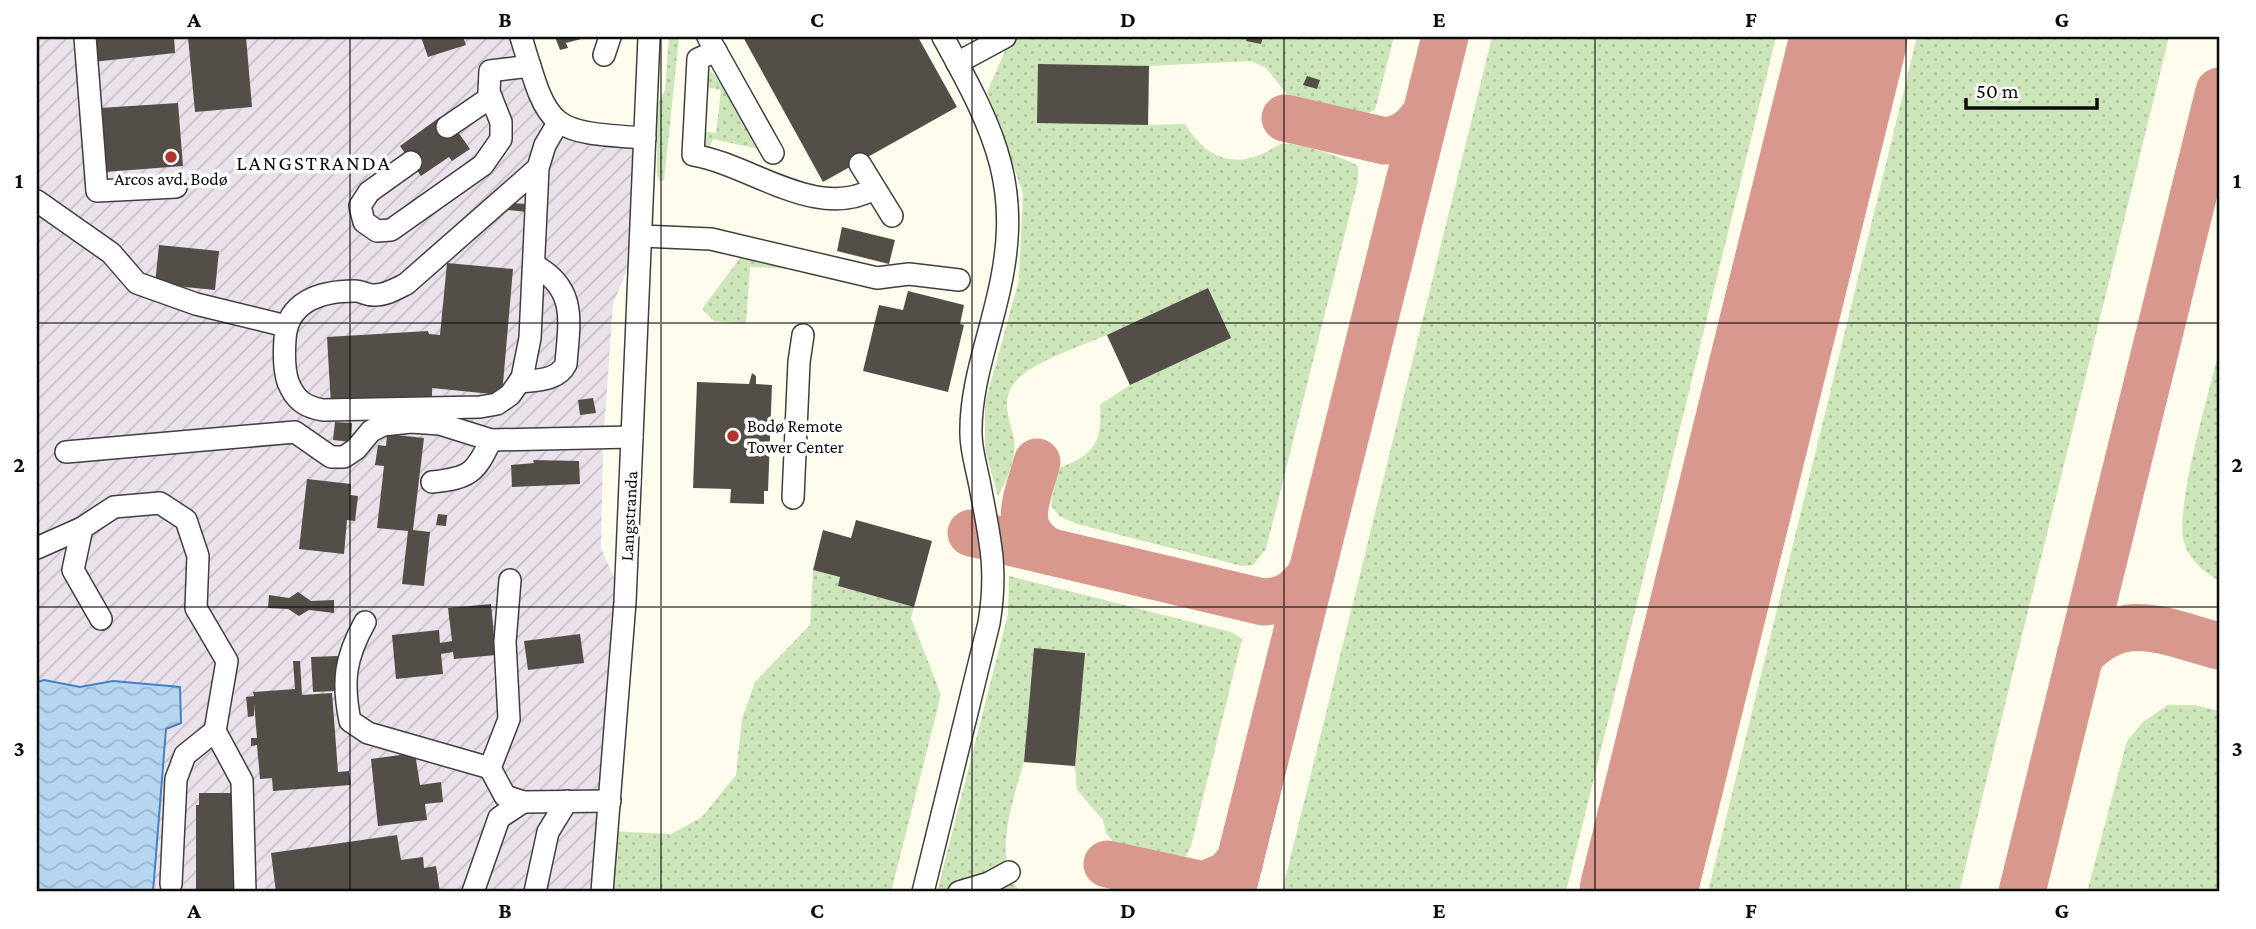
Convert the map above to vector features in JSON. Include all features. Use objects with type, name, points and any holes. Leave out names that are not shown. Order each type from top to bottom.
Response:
[{"type":"street","points":[[85,37],[97,191],[176,187]]},
{"type":"street","points":[[521,37],[549,114],[558,123],[579,133],[645,138]]},
{"type":"street","name":"Langstranda","points":[[602,892],[625,601],[649,37]]},
{"type":"street","points":[[923,892],[989,623],[995,586],[993,552],[971,437],[971,404],[1010,238],[1008,192],[995,141],[943,37]]},
{"type":"street","points":[[957,63],[1005,37]]},
{"type":"street","points":[[773,153],[712,44],[698,59],[693,155],[767,179],[810,197],[848,199],[874,189]]},
{"type":"street","points":[[411,162],[369,192],[360,206],[364,222],[377,232],[391,230],[483,164],[501,139],[501,122],[491,97],[490,71],[530,66]]},
{"type":"street","points":[[447,127],[491,97]]},
{"type":"street","points":[[538,168],[406,284],[385,294],[373,296],[357,290],[299,304],[286,320],[287,378],[294,397],[310,408],[323,410],[480,407],[497,404],[510,396],[519,382],[530,338],[538,168],[545,145],[558,123]]},
{"type":"street","points":[[860,164],[892,216]]},
{"type":"street","points":[[37,201],[111,253],[137,283],[196,304],[286,326]]},
{"type":"street","points":[[641,236],[711,239],[877,278],[909,274],[959,280]]},
{"type":"street","points":[[519,382],[555,377],[562,373],[566,364],[568,299],[555,280],[534,265]]},
{"type":"street","points":[[793,498],[799,362],[803,335]]},
{"type":"street","points":[[66,452],[295,432],[331,457],[344,457],[371,432],[383,425],[411,422],[440,424],[491,440],[632,437]]},
{"type":"street","points":[[432,482],[471,474],[491,440]]},
{"type":"street","points":[[37,548],[82,528],[114,507],[160,503],[186,520],[198,556],[196,608],[227,661],[215,731],[242,781],[245,892]]},
{"type":"street","points":[[82,528],[73,570],[101,619]]},
{"type":"street","points":[[490,768],[509,719],[505,642],[510,580]]},
{"type":"street","points":[[365,622],[350,650],[344,692],[350,721],[368,733],[490,768],[505,796],[523,802],[610,800]]},
{"type":"street","points":[[171,884],[176,779],[185,755],[215,731]]},
{"type":"street","points":[[535,892],[548,832],[567,801]]},
{"type":"street","points":[[474,892],[499,818],[523,802]]},
{"type":"street","points":[[959,892],[989,883],[1009,872]]},
{"type":"shaded area","points":[[37,37],[521,37],[549,114],[645,138],[641,236],[613,304],[603,445],[601,548],[625,602],[590,892],[153,892],[166,729],[181,723],[180,687],[113,681],[80,687],[44,680],[37,682]]},
{"type":"green space","points":[[669,37],[679,38],[664,180],[660,182],[657,175],[657,105],[665,90]]},
{"type":"green space","points":[[1020,37],[1394,37],[1375,110],[1363,115],[1290,98],[1266,68],[1251,61],[1149,66],[1148,125],[1185,124],[1208,150],[1227,159],[1250,158],[1278,145],[1288,144],[1321,151],[1358,166],[1358,181],[1266,549],[1253,565],[1242,566],[1077,524],[1059,516],[1051,505],[1058,468],[1087,453],[1100,429],[1100,405],[1130,385],[1107,335],[1045,361],[1023,375],[1010,389],[1007,403],[1015,446],[1008,476],[998,496],[985,450],[985,403],[1019,280],[1023,193],[987,92],[1009,42]]},
{"type":"green space","points":[[1492,37],[1776,37],[1566,892],[1282,892]]},
{"type":"green space","points":[[1917,37],[2169,37],[1959,892],[1708,892]]},
{"type":"green space","points":[[711,71],[720,81],[758,149],[713,139],[708,152],[697,148],[702,131],[716,133],[721,90],[706,87]]},
{"type":"green space","points":[[743,254],[793,269],[750,267],[746,324],[714,321],[702,309]]},
{"type":"green space","points":[[2219,351],[2219,581],[2193,560],[2184,542],[2182,526],[2188,478]]},
{"type":"green space","points":[[813,570],[840,577],[838,586],[914,607],[911,618],[941,695],[891,892],[602,892],[608,831],[671,834],[702,817],[736,775],[742,719],[755,682],[810,625]]},
{"type":"green space","points":[[1009,576],[1231,632],[1242,639],[1191,846],[1186,856],[1179,858],[1114,843],[1106,833],[1103,820],[1077,790],[1075,766],[1024,762],[1010,811],[1006,848],[1007,865],[1012,880],[1021,892],[937,892],[1008,614]]},
{"type":"green space","points":[[2168,705],[2195,705],[2219,711],[2219,892],[2087,892],[2127,741],[2143,722]]},
{"type":"water","points":[[44,680],[80,687],[113,681],[180,687],[181,723],[166,729],[153,892],[37,892],[37,682]]},
{"type":"building","points":[[92,37],[174,37],[175,53],[93,62]]},
{"type":"building","points":[[188,37],[246,37],[252,107],[195,112]]},
{"type":"building","points":[[421,37],[463,37],[466,45],[428,57]]},
{"type":"building","points":[[555,37],[585,38],[566,43],[568,48],[560,50]]},
{"type":"building","points":[[743,37],[918,37],[957,107],[823,182]]},
{"type":"building","points":[[1247,37],[1263,37],[1261,44],[1246,41]]},
{"type":"building","points":[[1038,64],[1149,66],[1148,125],[1037,123]]},
{"type":"building","points":[[1307,76],[1320,80],[1317,89],[1303,85]]},
{"type":"building","points":[[178,103],[183,166],[105,172],[100,108]]},
{"type":"building","points":[[440,117],[453,135],[458,132],[470,149],[452,161],[449,157],[421,176],[400,146]]},
{"type":"building","points":[[509,203],[528,204],[527,212],[508,210]]},
{"type":"building","points":[[842,227],[895,240],[889,264],[837,251]]},
{"type":"building","points":[[159,245],[219,251],[215,290],[155,284]]},
{"type":"building","points":[[447,263],[513,269],[502,395],[432,388],[432,399],[331,405],[327,337],[428,331],[429,334],[440,335]]},
{"type":"building","points":[[1208,288],[1231,338],[1130,385],[1107,335]]},
{"type":"building","points":[[908,291],[964,305],[960,324],[964,325],[948,392],[863,371],[879,305],[903,310]]},
{"type":"building","name":"Bodø Remote Tower Center","points":[[752,373],[756,376],[756,384],[772,385],[768,491],[764,491],[764,504],[730,503],[731,489],[693,488],[697,382],[749,384]]},
{"type":"building","points":[[593,398],[596,413],[580,415],[578,400]]},
{"type":"building","points":[[335,422],[352,423],[351,442],[333,440]]},
{"type":"building","points":[[387,434],[424,438],[413,530],[430,532],[424,586],[402,584],[408,531],[377,528],[384,466],[375,465],[378,445],[386,446]]},
{"type":"building","points":[[533,460],[579,461],[580,484],[512,487],[511,465],[534,463]]},
{"type":"building","points":[[307,479],[351,484],[350,495],[358,496],[355,521],[347,520],[344,554],[299,549]]},
{"type":"building","points":[[438,514],[447,515],[446,526],[436,525]]},
{"type":"building","points":[[856,520],[932,541],[914,607],[838,586],[840,577],[813,570],[823,530],[851,538]]},
{"type":"building","points":[[298,592],[311,601],[334,600],[334,613],[309,610],[299,616],[288,609],[268,608],[269,595],[289,598]]},
{"type":"building","points":[[491,604],[496,655],[454,659],[453,652],[441,654],[443,674],[396,679],[392,635],[439,630],[440,643],[452,641],[448,608]]},
{"type":"building","points":[[580,634],[584,663],[528,670],[524,641]]},
{"type":"building","points":[[1034,648],[1085,653],[1075,766],[1024,762]]},
{"type":"building","points":[[338,656],[336,691],[313,692],[311,657]]},
{"type":"building","points":[[293,661],[300,661],[302,695],[332,693],[338,772],[349,771],[351,785],[273,791],[272,778],[260,779],[257,745],[251,746],[251,738],[257,738],[254,703],[254,716],[248,717],[246,697],[254,696],[253,692],[295,689]]},
{"type":"building","points":[[415,753],[420,785],[441,782],[443,802],[425,804],[427,820],[378,826],[371,759]]},
{"type":"building","points":[[199,793],[235,793],[236,892],[196,892],[196,805],[199,805]]},
{"type":"building","points":[[397,835],[401,860],[423,857],[424,868],[436,866],[440,892],[276,892],[271,853]]},
{"type":"taxiway","points":[[1232,892],[1445,37]]},
{"type":"taxiway","points":[[2022,892],[2219,91]]},
{"type":"taxiway","points":[[1285,118],[1385,141],[1399,138],[1409,132],[1426,113]]},
{"type":"taxiway","points":[[1037,462],[1026,500],[1025,522],[1036,542],[1048,551]]},
{"type":"taxiway","points":[[971,533],[1263,602],[1291,595],[1311,574]]},
{"type":"taxiway","points":[[2080,656],[2096,641],[2112,632],[2129,628],[2163,630],[2219,646]]},
{"type":"taxiway","points":[[1107,864],[1204,885],[1227,875],[1240,861]]},
{"type":"runway","points":[[1638,892],[1849,37]]},
{"type":"place","name":"Arcos avd. Bodø","points":[[171,157]]},
{"type":"place","name":"Bodø Remote Tower Center","points":[[733,436]]},
{"type":"district","name":"LANGSTRANDA","points":[[314,163]]}]
